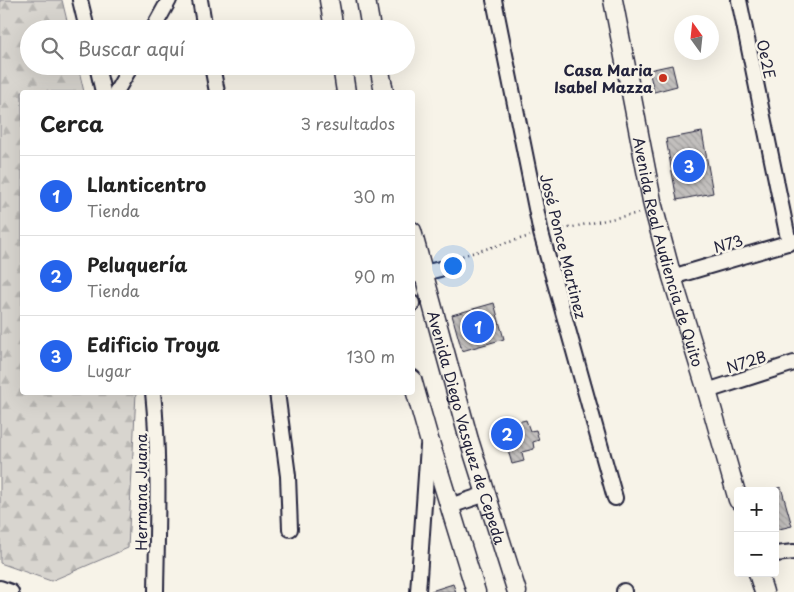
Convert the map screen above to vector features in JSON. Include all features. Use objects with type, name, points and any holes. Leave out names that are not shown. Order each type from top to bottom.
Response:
[{"type":"main road","points":[[329,0],[332,20]]},
{"type":"main road","points":[[366,0],[369,20]]},
{"type":"main road","name":"Avenida Real Audiencia de Quito","points":[[613,0],[653,206],[734,487]]},
{"type":"main road","points":[[343,75],[346,90]]},
{"type":"main road","points":[[381,75],[384,90]]},
{"type":"main road","name":"Avenida Diego Vasquez de Cepeda","points":[[415,241],[467,430],[517,592]]},
{"type":"main road","points":[[415,390],[476,592]]},
{"type":"main road","points":[[759,577],[764,592]]},
{"type":"street","points":[[80,0],[86,20]]},
{"type":"street","points":[[157,20],[169,0]]},
{"type":"street","points":[[200,0],[203,20]]},
{"type":"street","name":"José Ponce Martinez","points":[[494,0],[541,233],[615,498]]},
{"type":"street","name":"Oe2E","points":[[738,0],[792,242]]},
{"type":"street","points":[[99,75],[103,90]]},
{"type":"street","points":[[117,90],[126,75]]},
{"type":"street","points":[[214,75],[217,90]]},
{"type":"street","name":"N73","points":[[672,276],[792,242]]},
{"type":"street","name":"N72B","points":[[707,391],[794,363]]},
{"type":"street","name":"Hermana Juana","points":[[153,395],[158,482],[156,592]]},
{"type":"street","points":[[277,395],[288,476],[290,529]]},
{"type":"street","points":[[418,592],[429,439]]},
{"type":"street","points":[[450,506],[486,494]]},
{"type":"street","points":[[779,554],[794,552]]},
{"type":"street","points":[[0,588],[11,592]]},
{"type":"path","points":[[425,272],[438,263],[486,248],[541,233],[638,213]]},
{"type":"green space","points":[[0,0],[62,0],[67,20],[20,20],[20,75],[80,75],[84,90],[20,90],[20,395],[136,395],[128,548],[51,581],[0,563]]},
{"type":"building","name":"Casa Maria Isabel Mazza","points":[[672,65],[677,86],[654,92],[649,70]]},
{"type":"building","points":[[702,132],[713,193],[677,200],[666,139]]},
{"type":"building","points":[[494,303],[504,339],[462,351],[452,315]]},
{"type":"building","points":[[526,420],[530,431],[536,430],[539,440],[533,442],[534,449],[522,452],[524,461],[512,464],[501,426]]},
{"type":"building","points":[[781,487],[792,526],[779,529],[779,488]]},
{"type":"building","points":[[453,584],[456,592],[431,591]]},
{"type":"place","name":"Casa Maria Isabel Mazza","points":[[663,78]]},
{"type":"place","name":"Edificio Troya","points":[[689,166]]},
{"type":"place","name":"Llanticentro","points":[[478,327]]},
{"type":"place","name":"Peluquería","points":[[507,434]]}]
